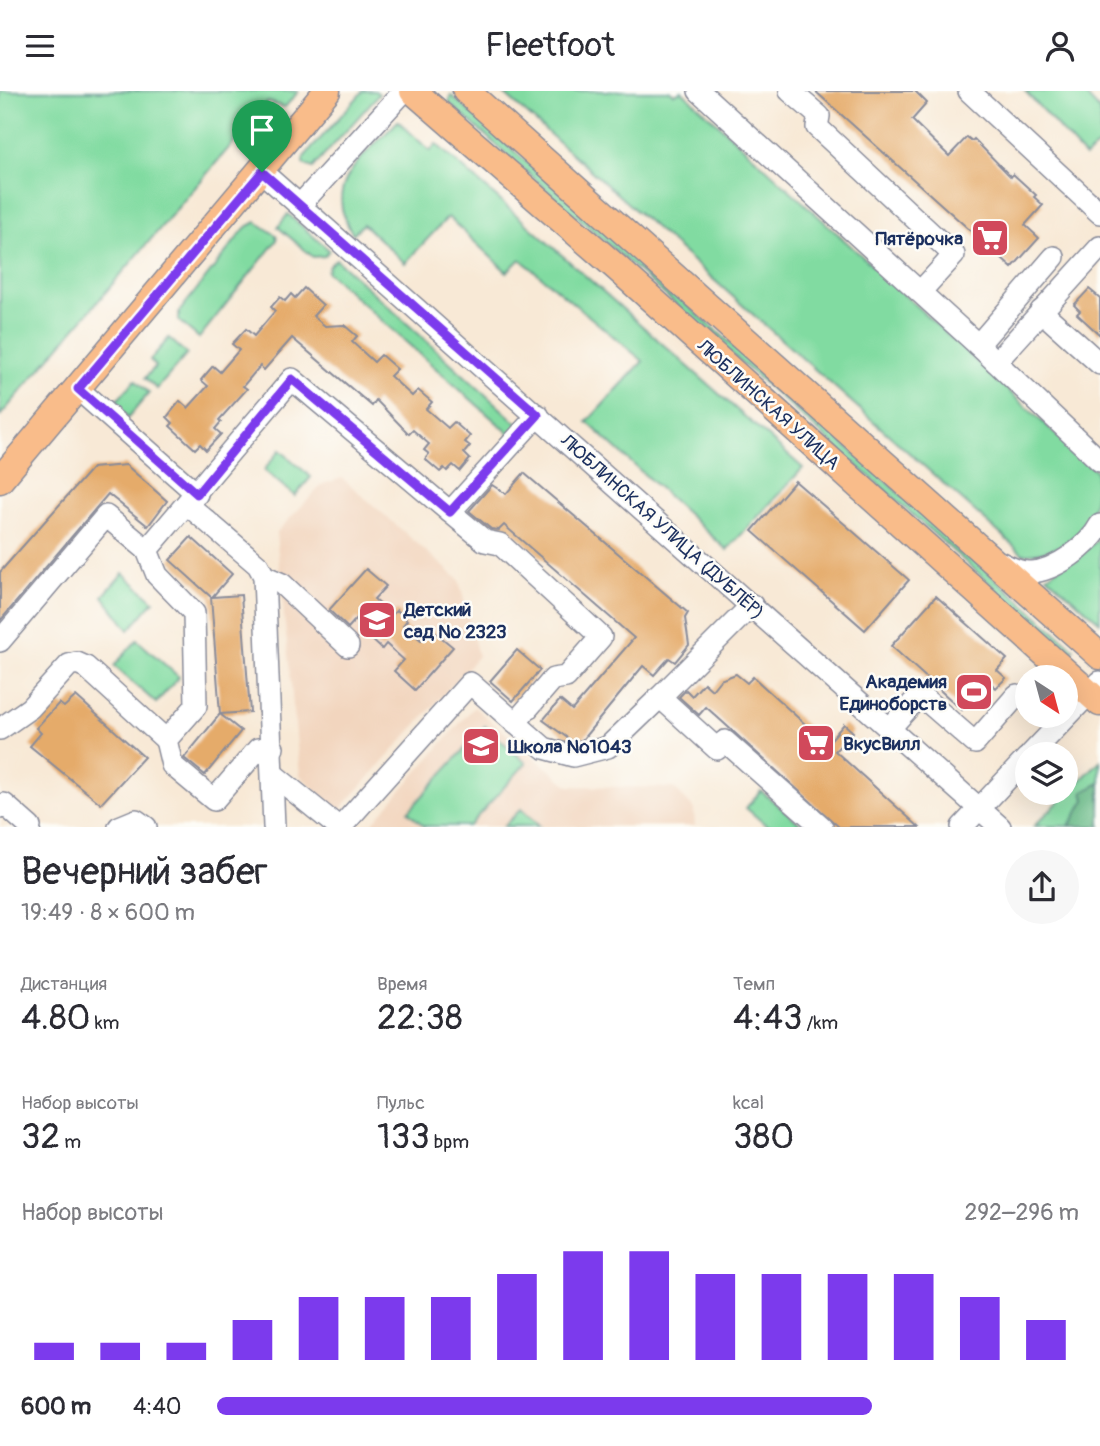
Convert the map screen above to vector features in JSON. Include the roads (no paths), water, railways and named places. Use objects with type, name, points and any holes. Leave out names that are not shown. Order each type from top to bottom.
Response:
[{"type":"main road","points":[[0,480],[262,172],[327,91]]},
{"type":"main road","name":"ЛЮБЛИНСКАЯ УЛИЦА","points":[[413,91],[1097,693]]},
{"type":"main road","name":"ЛЮБЛИНСКАЯ УЛИЦА","points":[[466,91],[1100,656]]},
{"type":"street","points":[[302,204],[404,91]]},
{"type":"street","points":[[790,91],[818,116],[817,127],[954,254],[920,292]]},
{"type":"street","points":[[969,91],[1100,212]]},
{"type":"street","points":[[712,95],[1100,461]]},
{"type":"street","name":"ЛЮБЛИНСКАЯ УЛИЦА (ДУБЛЁР)","points":[[262,172],[302,204],[1000,827]]},
{"type":"street","points":[[978,345],[1054,257]]},
{"type":"street","points":[[996,362],[1041,311],[1096,258]]},
{"type":"street","points":[[1041,311],[1100,363]]},
{"type":"street","points":[[148,550],[292,379],[485,541],[500,544],[601,638],[566,677],[553,679],[515,723]]},
{"type":"street","points":[[78,389],[258,565],[264,576],[273,748],[274,827]]},
{"type":"street","points":[[450,512],[538,415]]},
{"type":"street","points":[[0,641],[106,516],[148,550],[157,575],[194,613],[196,706],[166,740]]},
{"type":"street","points":[[993,560],[1020,572],[1035,572],[1076,552],[1100,525]]},
{"type":"street","points":[[264,576],[282,584],[348,646]]},
{"type":"street","points":[[274,775],[339,827],[470,683],[544,748],[573,756],[608,747],[752,605]]},
{"type":"street","points":[[0,729],[30,708],[69,665],[77,663],[86,667],[166,740],[172,765],[214,800],[258,749],[273,748]]},
{"type":"street","points":[[1044,742],[1097,693]]},
{"type":"street","points":[[890,728],[920,695],[975,743],[1015,697]]},
{"type":"street","points":[[660,697],[717,749],[725,741],[822,827]]},
{"type":"street","points":[[962,827],[1015,771]]},
{"type":"street","points":[[0,809],[4,804],[30,827]]},
{"type":"street","points":[[119,827],[136,820],[146,827]]},
{"type":"place","name":"Пятёрочка","points":[[990,238]]},
{"type":"place","name":"Детский сад № 2323","points":[[377,620]]},
{"type":"place","name":"Академия Единоборств","points":[[974,692]]},
{"type":"place","name":"ВкусВилл","points":[[816,743]]},
{"type":"place","name":"Школа №1043","points":[[481,746]]}]
